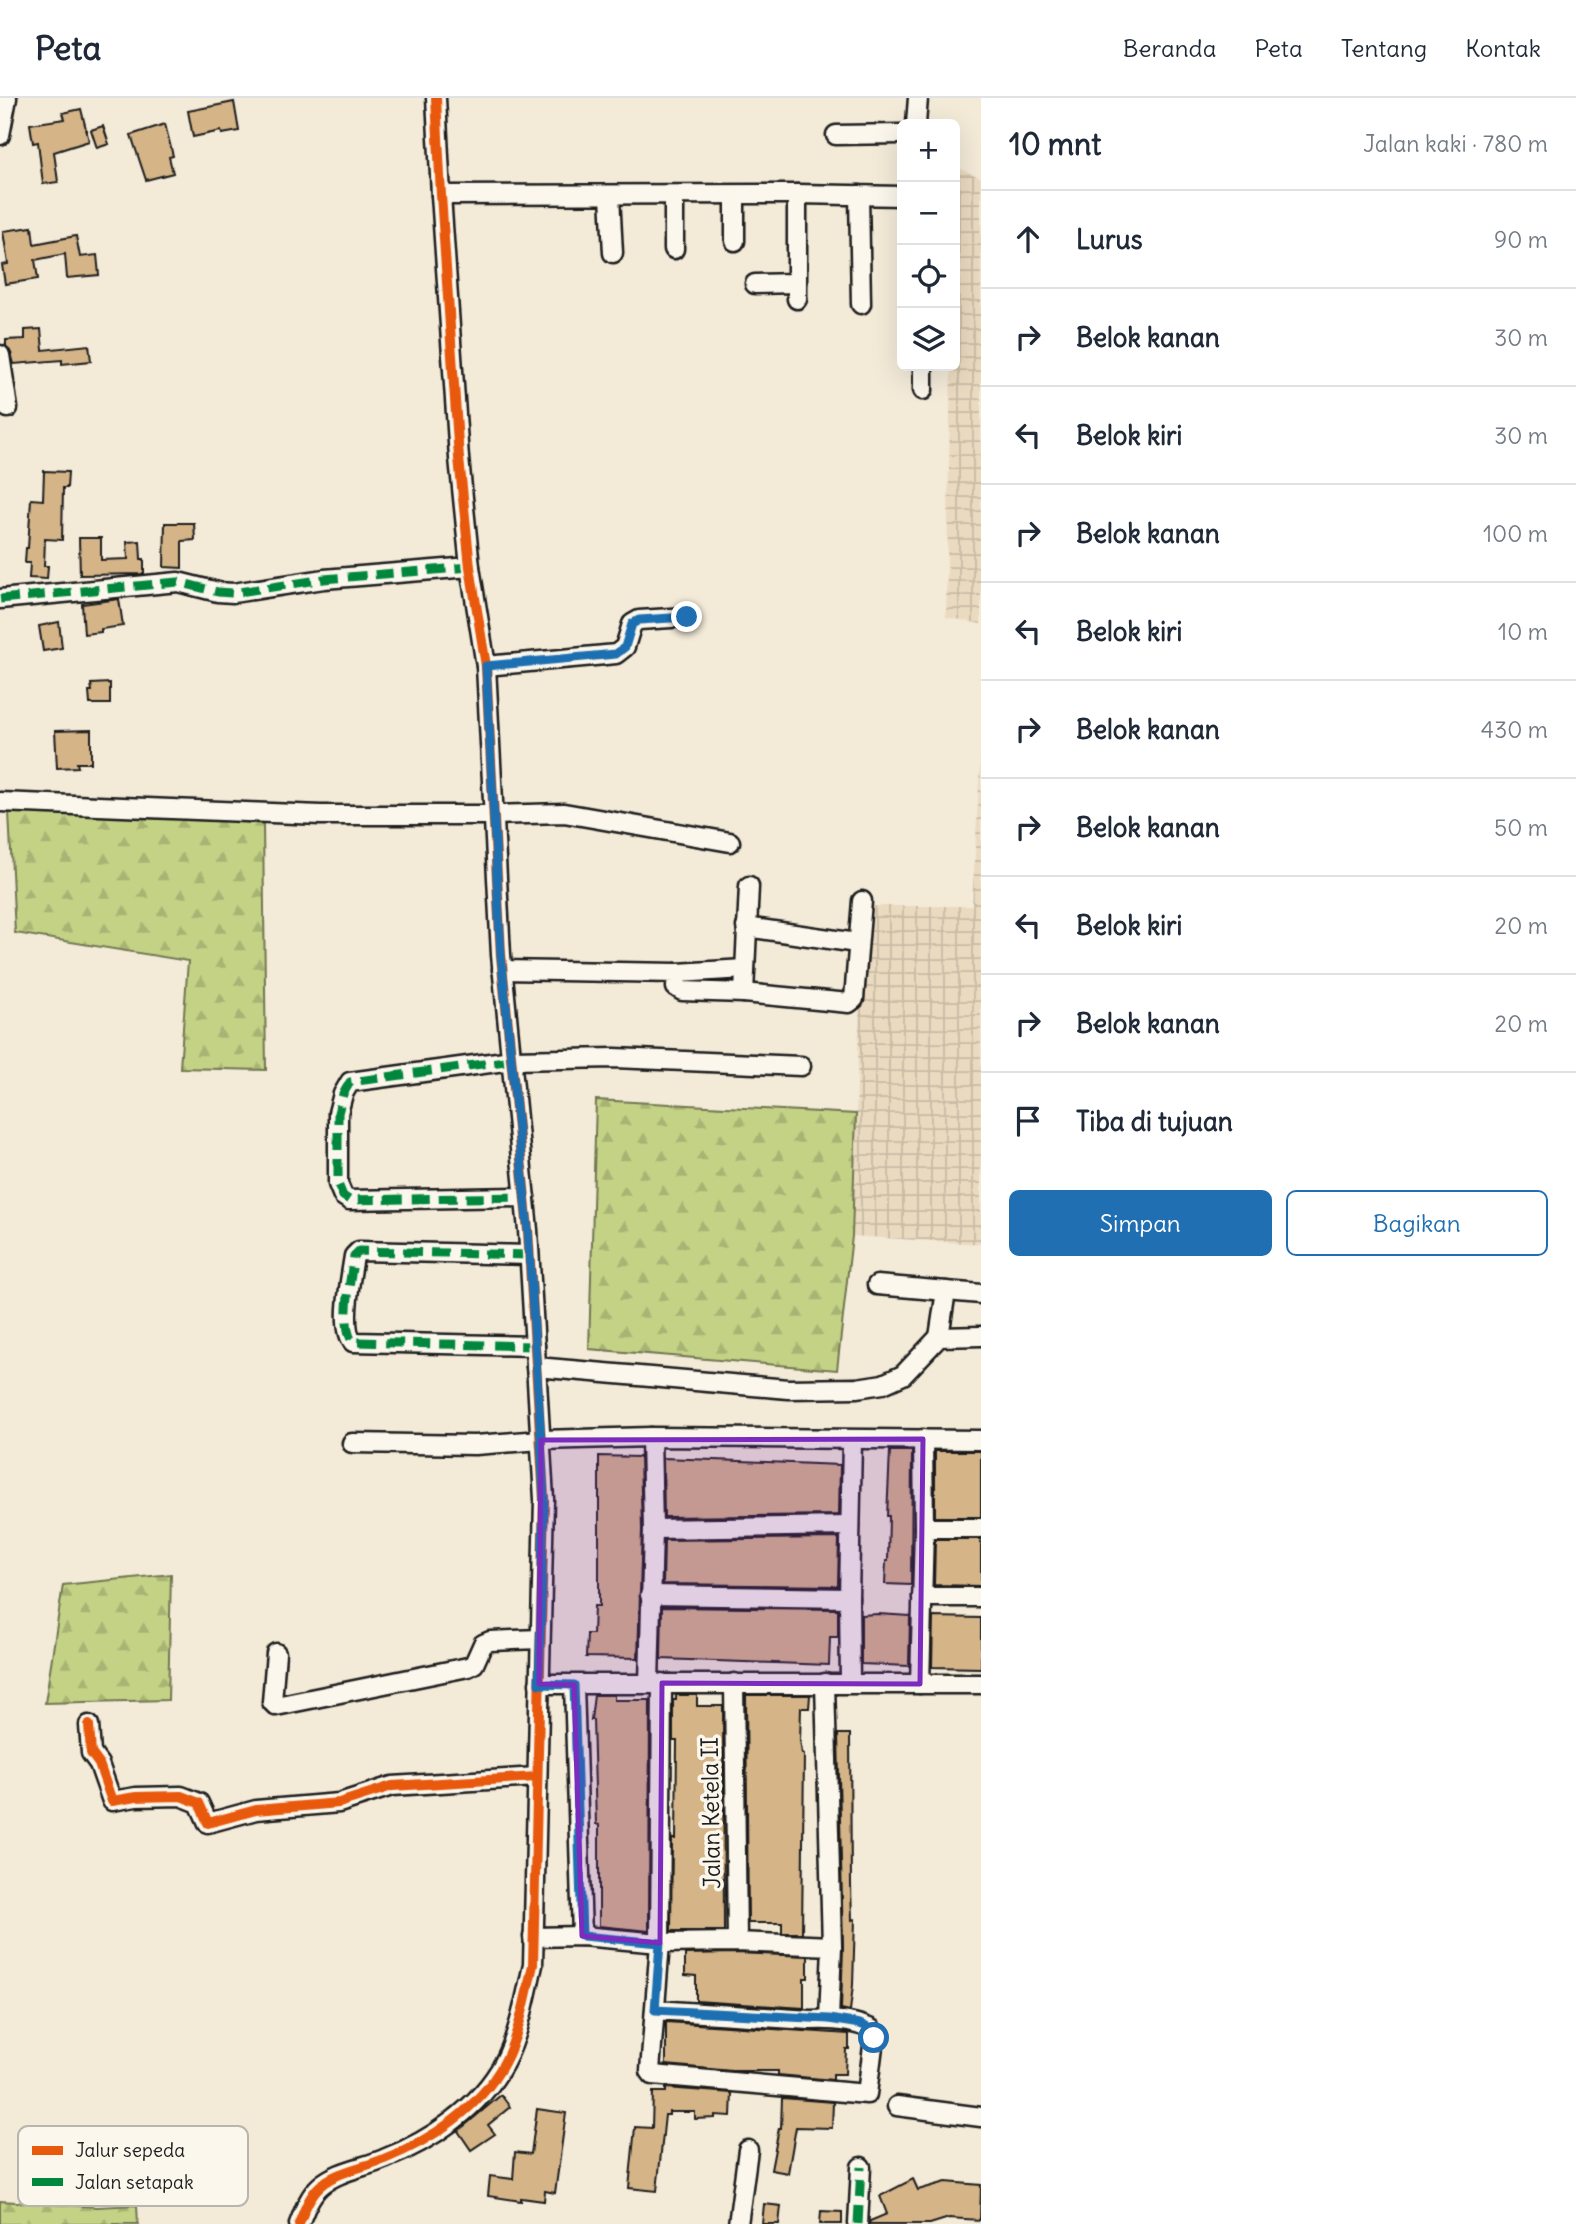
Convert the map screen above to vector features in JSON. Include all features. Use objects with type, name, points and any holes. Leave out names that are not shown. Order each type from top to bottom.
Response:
[{"type":"street","points":[[0,135],[7,98]]},
{"type":"street","points":[[299,2224],[307,2203],[319,2187],[336,2176],[385,2159],[420,2142],[468,2108],[489,2086],[505,2063],[522,2015],[533,1965],[544,1499],[541,1440],[525,1197],[502,970],[486,666],[470,567],[459,458],[436,98]]},
{"type":"street","points":[[916,119],[918,98]]},
{"type":"street","points":[[836,135],[897,134]]},
{"type":"street","points":[[755,284],[797,291],[797,194]]},
{"type":"street","points":[[441,195],[897,196]]},
{"type":"street","points":[[734,195],[735,241]]},
{"type":"street","points":[[859,195],[861,304]]},
{"type":"street","points":[[610,196],[612,253]]},
{"type":"street","points":[[674,196],[674,249]]},
{"type":"street","points":[[0,355],[8,408]]},
{"type":"street","points":[[923,371],[923,390]]},
{"type":"street","points":[[0,598],[178,582],[233,593],[324,579],[470,567]]},
{"type":"street","points":[[486,666],[616,654],[625,647],[632,624],[639,620],[687,617]]},
{"type":"street","points":[[0,802],[321,816],[495,816],[564,813],[730,842]]},
{"type":"street","points":[[744,993],[749,886]]},
{"type":"street","points":[[677,973],[676,987],[681,992],[744,993],[852,1001],[862,901]]},
{"type":"street","points":[[746,927],[857,943]]},
{"type":"street","points":[[502,970],[677,973],[745,969]]},
{"type":"street","points":[[525,1197],[349,1200],[343,1196],[338,1184],[338,1113],[343,1094],[351,1082],[512,1060],[615,1058],[801,1066]]},
{"type":"street","points":[[529,1255],[362,1249],[354,1256],[346,1320],[348,1336],[353,1342],[535,1346]]},
{"type":"street","points":[[877,1286],[981,1294]]},
{"type":"street","points":[[536,1367],[788,1389],[857,1388],[883,1384],[903,1375],[939,1337],[946,1291]]},
{"type":"street","points":[[939,1337],[981,1336]]},
{"type":"street","points":[[651,1437],[653,1529],[650,1595],[655,1683],[660,1943],[649,2067],[653,2075],[867,2094],[874,2038],[871,2029],[860,2024],[829,2019],[655,2010]]},
{"type":"street","points":[[352,1443],[475,1445],[651,1437],[981,1440]]},
{"type":"street","points":[[920,1684],[923,1439]]},
{"type":"street","points":[[850,1682],[852,1440]]},
{"type":"street","points":[[653,1529],[850,1526]]},
{"type":"street","points":[[924,1528],[981,1528]]},
{"type":"street","points":[[650,1595],[849,1598]]},
{"type":"street","points":[[922,1597],[981,1597]]},
{"type":"street","points":[[276,1653],[272,1702],[276,1706],[468,1667],[474,1664],[483,1644],[490,1641],[540,1639]]},
{"type":"street","name":"Jalan Ketela II","points":[[734,1683],[737,1942]]},
{"type":"street","points":[[825,1683],[832,1945],[829,2019]]},
{"type":"street","points":[[539,1684],[981,1684]]},
{"type":"street","points":[[574,1685],[582,1936]]},
{"type":"street","points":[[89,1725],[91,1753],[99,1765],[112,1801],[136,1797],[181,1796],[199,1803],[208,1823],[256,1810],[339,1803],[392,1786],[537,1777]]},
{"type":"street","points":[[533,1937],[582,1936],[660,1943],[832,1945]]},
{"type":"street","points":[[897,2106],[981,2118]]},
{"type":"street","points":[[738,2224],[748,2150]]},
{"type":"street","points":[[858,2224],[861,2167]]},
{"type":"highlighted area","points":[[923,1439],[920,1684],[662,1683],[660,1943],[582,1936],[574,1685],[539,1684],[541,1440]]},
{"type":"shaded area","points":[[960,168],[981,178],[981,624],[946,617],[951,371],[960,371]]},
{"type":"shaded area","points":[[981,751],[981,1244],[852,1236],[863,906],[972,906]]},
{"type":"green space","points":[[134,809],[263,824],[266,1070],[180,1068],[188,961],[15,933],[9,812]]},
{"type":"green space","points":[[596,1100],[856,1114],[852,1236],[837,1370],[589,1349]]},
{"type":"green space","points":[[171,1574],[168,1700],[45,1703],[63,1585]]},
{"type":"green space","points":[[0,2201],[18,2202],[18,2206],[137,2206],[138,2224],[0,2224]]},
{"type":"building","points":[[234,102],[239,131],[222,134],[221,131],[193,137],[188,111]]},
{"type":"building","points":[[81,109],[89,141],[54,152],[58,182],[43,184],[38,142],[33,143],[30,124],[65,119],[63,113]]},
{"type":"building","points":[[165,124],[173,156],[169,157],[173,173],[146,180],[131,135]]},
{"type":"building","points":[[103,126],[109,144],[97,148],[91,130]]},
{"type":"building","points":[[32,227],[34,244],[76,236],[80,257],[97,255],[99,275],[67,278],[65,254],[35,260],[38,279],[5,284],[2,265],[8,264],[3,231]]},
{"type":"building","points":[[41,329],[43,350],[89,345],[91,361],[62,364],[62,360],[14,364],[6,340],[25,339],[25,330]]},
{"type":"building","points":[[44,471],[68,472],[67,488],[63,488],[62,540],[45,539],[44,566],[48,566],[47,579],[29,578],[30,563],[25,563],[31,499],[43,500]]},
{"type":"building","points":[[165,523],[194,523],[195,540],[182,541],[182,568],[164,567]]},
{"type":"building","points":[[79,538],[101,538],[101,560],[128,559],[127,542],[140,541],[144,574],[80,575]]},
{"type":"building","points":[[119,599],[123,626],[84,634],[82,604]]},
{"type":"building","points":[[59,622],[62,648],[43,651],[39,626]]},
{"type":"building","points":[[110,683],[110,704],[90,704],[91,684]]},
{"type":"building","points":[[91,730],[91,763],[57,768],[55,731]]},
{"type":"building","points":[[890,1451],[912,1451],[911,1585],[885,1584],[888,1561]]},
{"type":"building","points":[[935,1451],[981,1451],[981,1517],[935,1517]]},
{"type":"building","points":[[599,1456],[640,1457],[642,1529],[638,1658],[586,1657],[587,1634],[593,1634],[594,1606],[599,1606]]},
{"type":"building","points":[[663,1458],[840,1465],[839,1515],[664,1517]]},
{"type":"building","points":[[839,1538],[838,1586],[663,1584],[664,1540]]},
{"type":"building","points":[[935,1539],[981,1539],[981,1586],[934,1585]]},
{"type":"building","points":[[662,1607],[838,1609],[838,1637],[830,1637],[829,1665],[661,1659]]},
{"type":"building","points":[[861,1615],[910,1616],[909,1666],[861,1664]]},
{"type":"building","points":[[933,1617],[981,1618],[981,1668],[932,1667]]},
{"type":"building","points":[[594,1695],[614,1695],[614,1700],[650,1700],[649,1931],[599,1926],[599,1825],[596,1824],[591,1720]]},
{"type":"building","points":[[676,1695],[697,1695],[697,1706],[723,1706],[724,1931],[671,1931],[672,1839],[676,1839],[677,1741],[673,1741],[673,1700],[676,1700]]},
{"type":"building","points":[[746,1695],[810,1695],[809,1708],[801,1708],[800,1740],[804,1754],[802,1933],[782,1933],[782,1923],[748,1923]]},
{"type":"building","points":[[838,1734],[850,1734],[852,1920],[855,1919],[850,2011],[841,2009],[843,1946]]},
{"type":"building","points":[[685,1954],[808,1956],[808,1978],[804,1978],[804,2008],[696,2001],[696,1976],[685,1975]]},
{"type":"building","points":[[666,2022],[849,2034],[845,2074],[833,2074],[833,2080],[778,2075],[778,2071],[732,2071],[666,2065]]},
{"type":"building","points":[[666,2088],[732,2093],[731,2116],[715,2115],[715,2118],[695,2119],[695,2112],[669,2112],[669,2115],[665,2115],[657,2191],[629,2188],[635,2127],[652,2128],[653,2092],[666,2092]]},
{"type":"building","points":[[501,2095],[510,2107],[488,2125],[495,2134],[471,2150],[458,2131]]},
{"type":"building","points":[[782,2098],[833,2102],[832,2128],[796,2127],[788,2173],[771,2170],[781,2128]]},
{"type":"building","points":[[537,2109],[566,2113],[555,2193],[545,2191],[544,2201],[488,2196],[490,2176],[513,2179],[515,2152],[531,2154]]},
{"type":"building","points":[[913,2179],[918,2190],[946,2182],[981,2185],[980,2220],[949,2218],[930,2224],[869,2224],[870,2221],[887,2214],[880,2196]]},
{"type":"building","points":[[764,2204],[781,2206],[779,2224],[762,2224]]},
{"type":"building","points":[[821,2211],[842,2212],[842,2224],[820,2224]]},
{"type":"marked path","points":[[0,599],[178,582],[233,593],[324,579],[470,567]]},
{"type":"marked path","points":[[512,1060],[350,1082],[343,1094],[338,1113],[338,1184],[343,1196],[349,1200],[525,1197]]},
{"type":"marked path","points":[[529,1255],[359,1251],[354,1256],[347,1325],[353,1342],[535,1346]]},
{"type":"marked path","points":[[858,2224],[861,2167]]},
{"type":"cycle path","points":[[299,2224],[313,2194],[327,2181],[419,2143],[452,2121],[482,2094],[504,2063],[514,2040],[533,1965],[544,1499],[528,1230],[501,955],[486,666],[470,567],[459,458],[436,98]]},
{"type":"cycle path","points":[[89,1725],[91,1753],[99,1764],[112,1801],[136,1797],[181,1796],[199,1803],[208,1823],[256,1810],[339,1803],[392,1786],[537,1777]]},
{"type":"route","points":[[687,617],[639,620],[632,624],[625,647],[616,654],[486,666],[501,955],[528,1230],[541,1440],[544,1499],[539,1684],[574,1685],[582,1936],[660,1943],[655,2010],[829,2019],[860,2024],[871,2029],[874,2038]]}]
